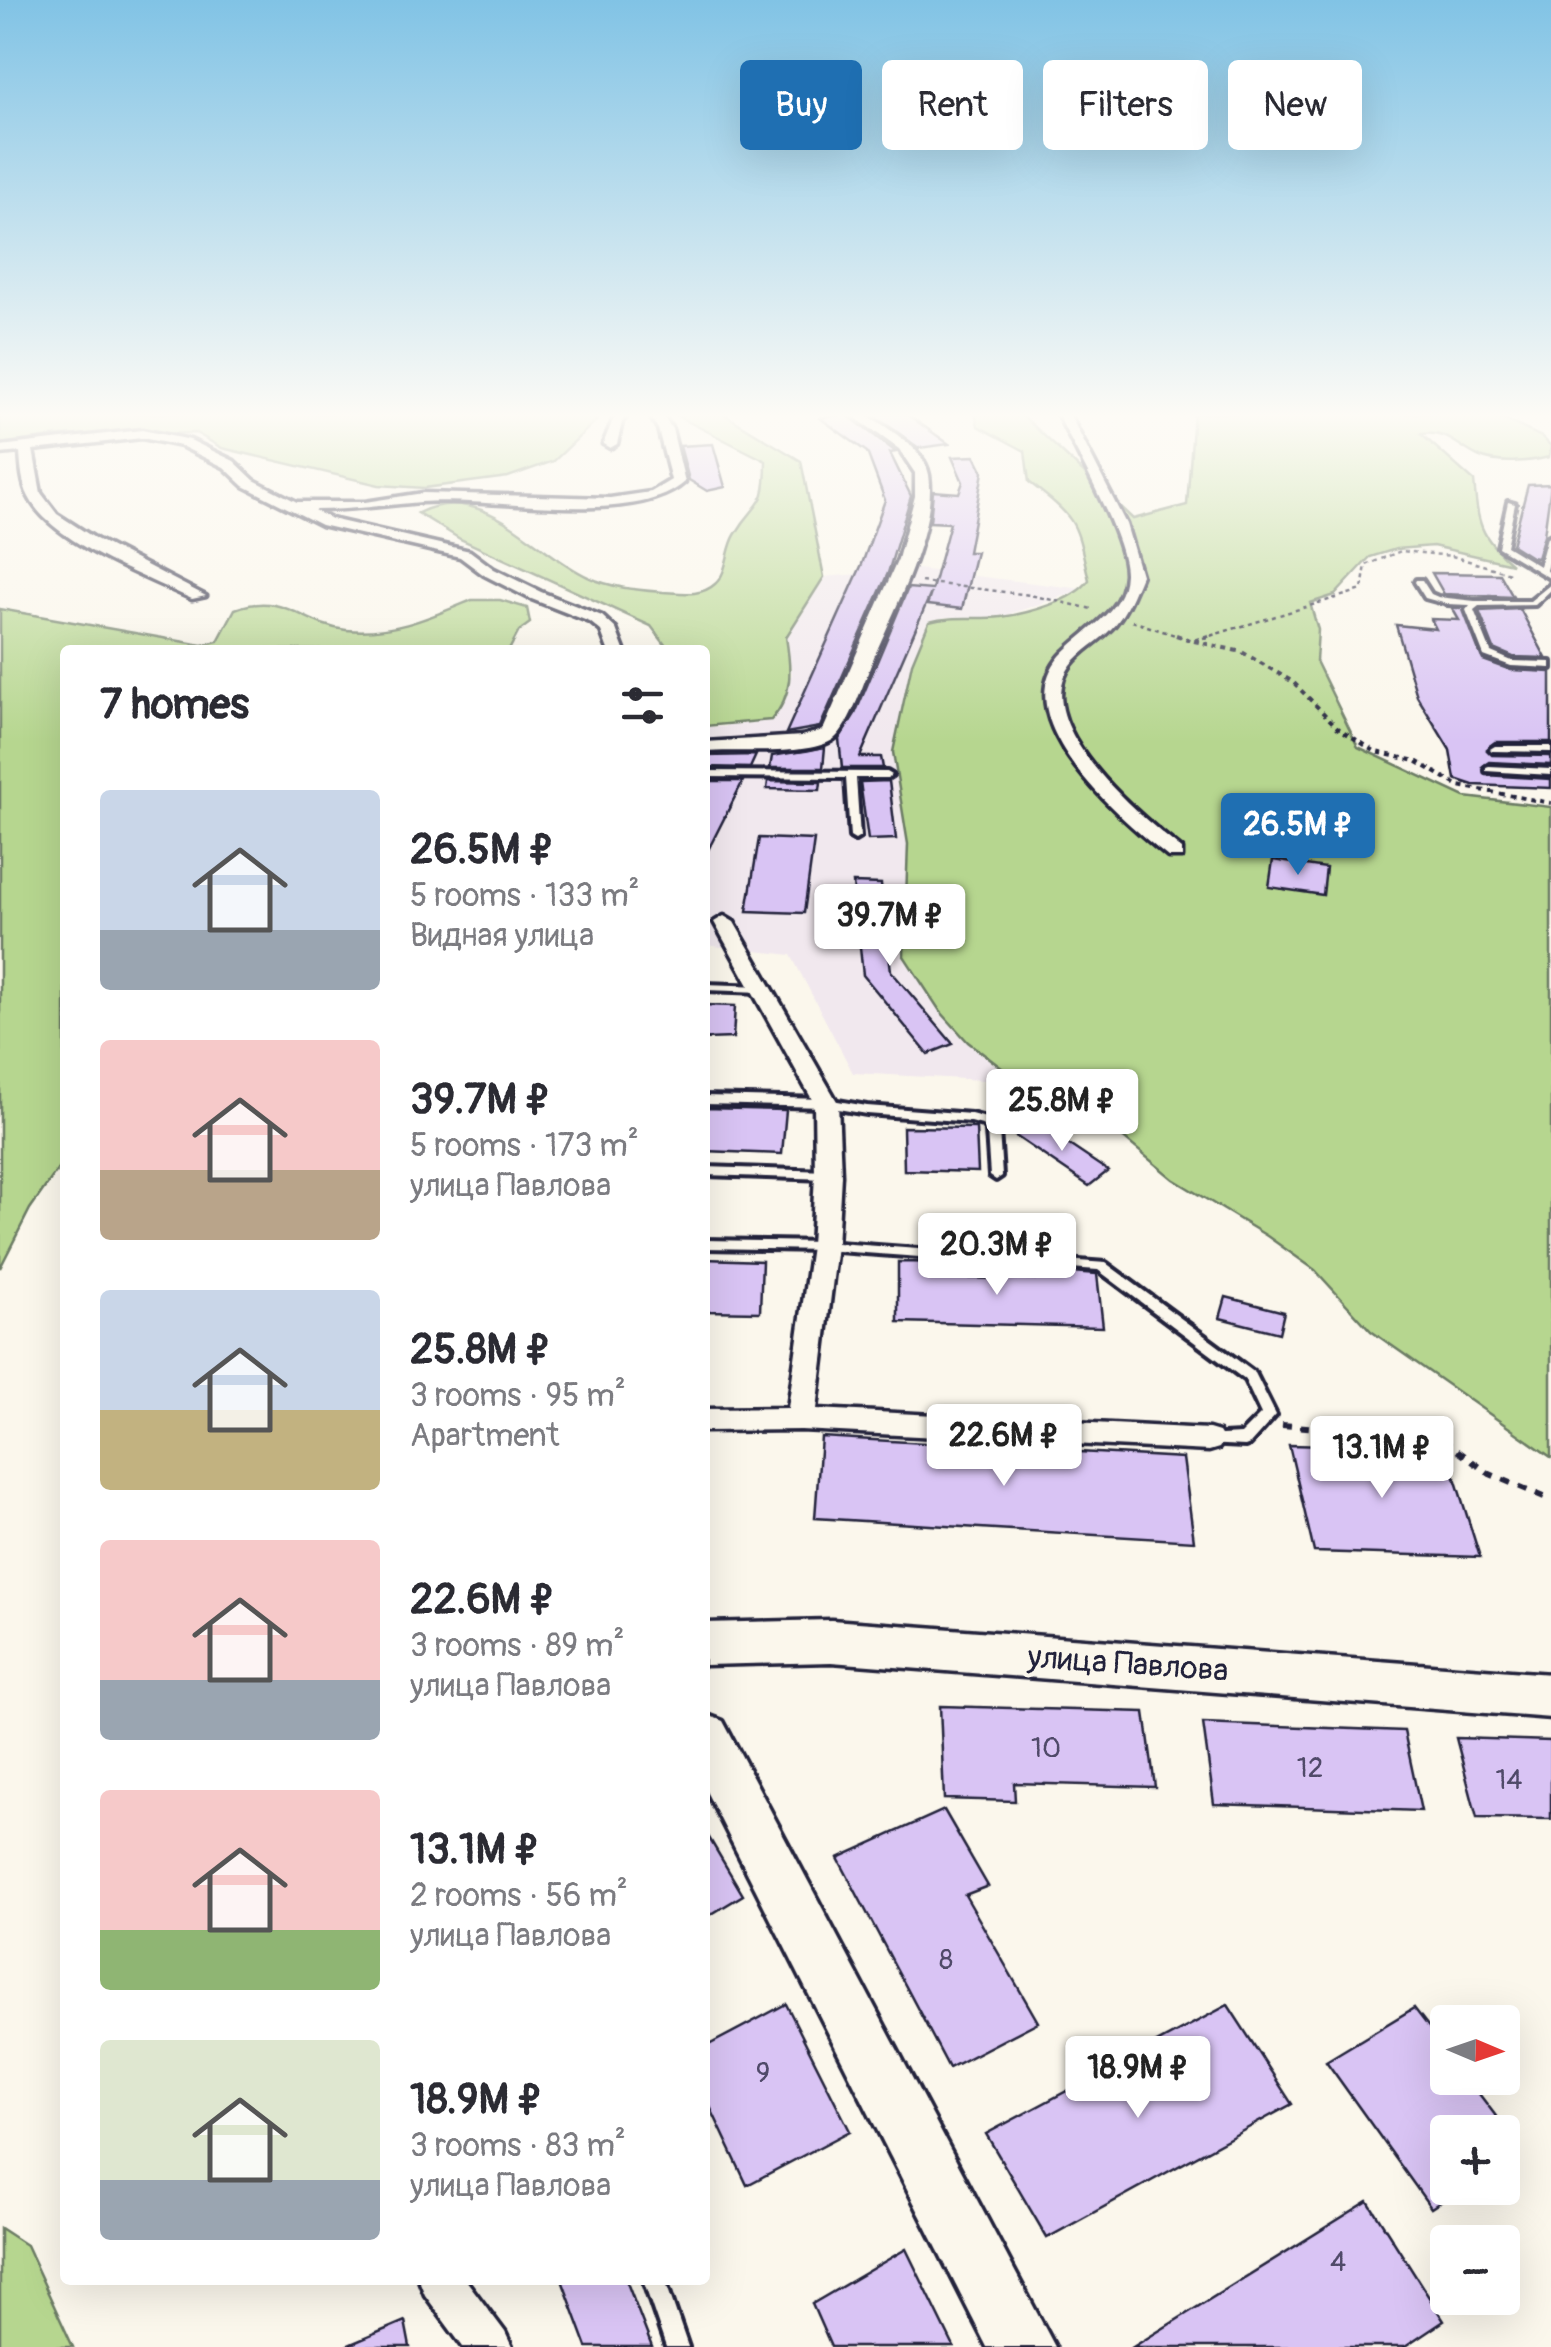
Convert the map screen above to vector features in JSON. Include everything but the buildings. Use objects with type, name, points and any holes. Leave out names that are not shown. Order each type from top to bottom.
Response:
[{"type":"street","points":[[64,523],[198,596]]},
{"type":"street","points":[[329,523],[345,530],[402,537],[465,554],[488,572],[596,619],[608,629],[614,645]]},
{"type":"street","points":[[710,746],[817,740],[826,736],[900,579],[915,523]]},
{"type":"street","points":[[1118,523],[1134,575],[1115,615],[1056,675],[1053,699],[1073,747],[1103,791],[1175,854]]},
{"type":"street","points":[[724,922],[826,1103],[824,1246],[800,1419]]},
{"type":"street","points":[[710,1420],[800,1419],[1209,1440]]},
{"type":"street","name":"улица Павлова","points":[[710,1644],[831,1642],[1551,1696]]},
{"type":"street","points":[[710,1747],[1022,2347]]},
{"type":"street","points":[[444,2285],[490,2347]]},
{"type":"lane","points":[[1507,523],[1502,547],[1547,574],[1551,537]]},
{"type":"lane","points":[[1419,582],[1427,595],[1437,600],[1478,602],[1532,602],[1551,586]]},
{"type":"lane","points":[[1478,602],[1470,610],[1487,654],[1511,663],[1551,665]]},
{"type":"lane","points":[[1496,748],[1551,749]]},
{"type":"lane","points":[[1489,770],[1551,772]]},
{"type":"lane","points":[[710,774],[886,774]]},
{"type":"lane","points":[[851,775],[855,837]]},
{"type":"lane","points":[[710,987],[762,989]]},
{"type":"lane","points":[[710,1100],[826,1103],[986,1122],[993,1130],[996,1176]]},
{"type":"lane","points":[[710,1171],[828,1174]]},
{"type":"lane","points":[[710,1244],[824,1246],[1102,1266],[1250,1377],[1269,1415],[1244,1440],[1209,1440]]},
{"type":"lane","points":[[656,2285],[678,2347]]},
{"type":"path","points":[[1193,641],[1362,590],[1366,565],[1401,551],[1452,556],[1514,574]]},
{"type":"path","points":[[900,579],[1030,595],[1242,652],[1292,682],[1338,728],[1376,752],[1416,761],[1459,786],[1551,803]]},
{"type":"path","points":[[1269,1415],[1283,1426],[1440,1438],[1490,1474],[1551,1500]]},
{"type":"shaded area","points":[[917,569],[1083,589],[1001,617],[946,617],[929,622],[912,663],[893,752],[908,844],[904,957],[968,1042],[1020,1082],[853,1073],[791,955],[710,946],[710,726],[725,727],[792,675],[786,637],[824,577]]},
{"type":"green space","points":[[433,523],[507,523],[568,566],[597,581],[684,593],[704,591],[719,579],[743,523],[813,523],[824,577],[786,637],[790,670],[787,691],[778,711],[771,720],[710,726],[710,645],[665,645],[651,626],[460,539]]},
{"type":"green space","points":[[1072,523],[1481,523],[1493,545],[1512,564],[1433,546],[1396,549],[1370,557],[1335,595],[1310,603],[1318,630],[1316,661],[1358,747],[1465,797],[1551,807],[1551,1457],[1371,1331],[1315,1270],[1173,1179],[1114,1130],[1020,1082],[968,1042],[940,1011],[904,956],[908,844],[893,752],[912,663],[929,622],[1023,613],[1061,600],[1082,587],[1089,580]]},
{"type":"green space","points":[[472,600],[500,600],[527,608],[530,623],[519,631],[512,645],[202,645],[218,641],[235,609],[252,605],[280,606],[331,627],[363,631],[441,613]]},
{"type":"green space","points":[[0,609],[202,645],[60,645],[60,1166],[30,1209],[0,1268]]},
{"type":"green space","points":[[0,2228],[26,2245],[73,2347],[0,2347]]}]
